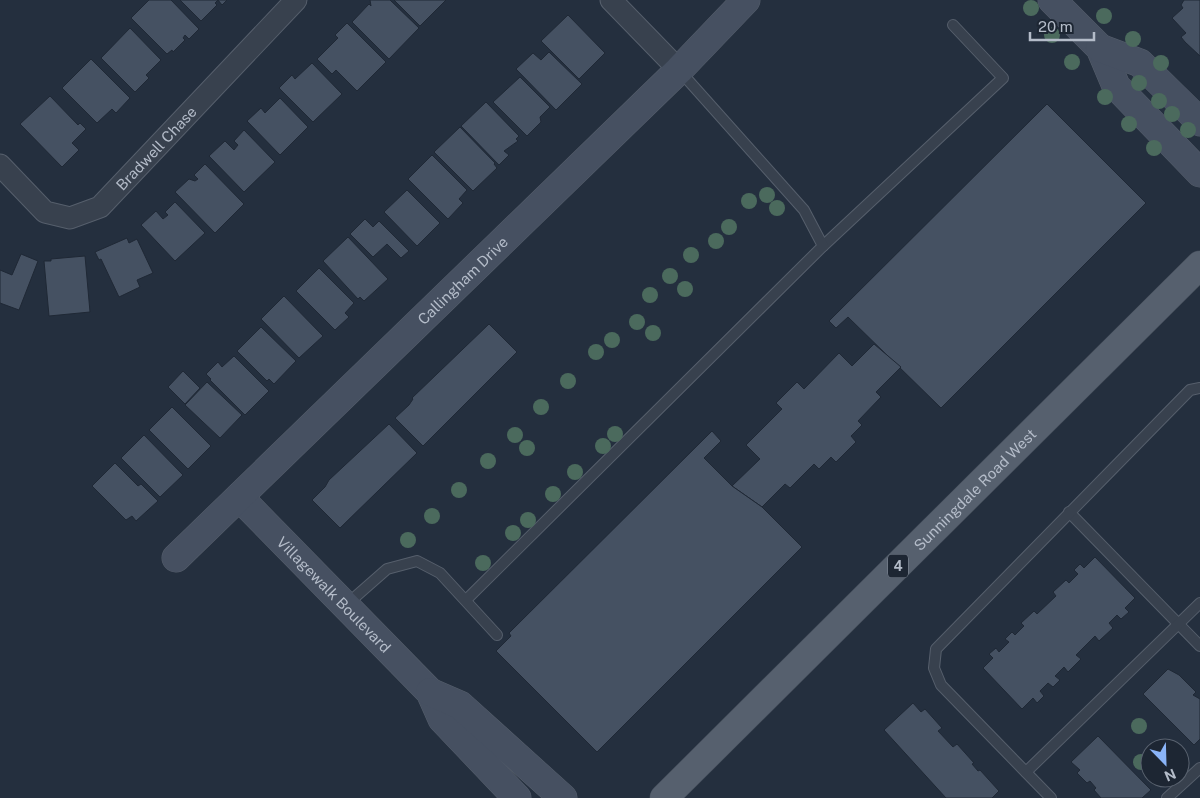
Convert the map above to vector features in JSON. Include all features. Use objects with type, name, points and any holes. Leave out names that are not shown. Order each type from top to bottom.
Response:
[{"type":"main road","name":"Sunningdale Road West","points":[[664,798],[1200,265]]},
{"type":"street","name":"Bradwell Chase","points":[[0,165],[45,212],[70,218],[100,207],[296,0]]},
{"type":"street","points":[[611,0],[679,70]]},
{"type":"street","name":"Callingham Drive","points":[[176,558],[679,70],[746,0]]},
{"type":"street","points":[[1052,0],[1100,48],[1116,86],[1200,172]]},
{"type":"street","points":[[1100,48],[1140,63],[1200,122]]},
{"type":"street","name":"Villagewalk Boulevard","points":[[239,497],[430,692],[442,719],[517,798]]},
{"type":"street","name":"Villagewalk Boulevard","points":[[430,692],[460,705],[563,798]]},
{"type":"lane","points":[[466,600],[823,246],[1004,78],[953,25]]},
{"type":"lane","points":[[679,70],[804,210],[823,246]]},
{"type":"lane","points":[[1051,798],[941,685],[934,668],[936,648],[1190,390],[1200,388]]},
{"type":"lane","points":[[1068,512],[1200,646]]},
{"type":"lane","points":[[346,606],[387,569],[417,561],[440,573],[497,635]]},
{"type":"lane","points":[[1026,772],[1200,603]]},
{"type":"lane","points":[[1166,798],[1200,768]]},
{"type":"building","points":[[149,0],[171,0],[199,29],[189,39],[185,35],[183,38],[185,40],[173,52],[172,50],[167,54],[131,18]]},
{"type":"building","points":[[180,0],[218,0],[215,3],[217,5],[201,21]]},
{"type":"building","points":[[218,0],[227,0],[222,5]]},
{"type":"building","points":[[370,0],[390,0],[419,28],[389,59],[352,22],[369,4],[371,6]]},
{"type":"building","points":[[394,0],[446,0],[420,26]]},
{"type":"building","points":[[1184,0],[1200,0],[1200,56],[1181,37],[1186,33],[1172,18],[1183,8],[1181,5]]},
{"type":"building","points":[[568,15],[605,53],[579,79],[541,41]]},
{"type":"building","points":[[347,23],[386,62],[357,91],[336,70],[332,74],[317,59],[338,38],[335,35]]},
{"type":"building","points":[[130,28],[161,60],[146,75],[149,78],[135,92],[101,58]]},
{"type":"building","points":[[549,52],[582,84],[556,110],[516,69],[533,53],[541,60]]},
{"type":"building","points":[[91,59],[130,98],[116,113],[112,109],[97,123],[62,88]]},
{"type":"building","points":[[312,63],[342,94],[313,122],[279,88],[292,75],[295,79]]},
{"type":"building","points":[[520,77],[550,107],[540,117],[541,122],[527,136],[493,102]]},
{"type":"building","points":[[50,96],[78,125],[80,123],[86,129],[72,143],[79,150],[62,167],[20,124]]},
{"type":"building","points":[[280,98],[308,127],[280,155],[247,121],[261,108],[265,113]]},
{"type":"building","points":[[486,102],[519,136],[516,139],[518,141],[504,151],[509,155],[499,165],[461,126]]},
{"type":"building","points":[[1047,104],[1146,203],[941,408],[848,317],[836,328],[829,321]]},
{"type":"building","points":[[460,127],[495,163],[497,168],[473,191],[434,152]]},
{"type":"building","points":[[244,130],[275,162],[244,192],[209,156],[225,141],[234,150],[238,145],[234,141]]},
{"type":"building","points":[[432,155],[467,190],[459,199],[463,203],[448,219],[408,179]]},
{"type":"building","points":[[205,164],[244,204],[215,233],[175,192],[189,179],[195,181],[198,179],[194,175]]},
{"type":"building","points":[[407,190],[440,223],[417,246],[384,212]]},
{"type":"building","points":[[175,202],[205,233],[175,261],[141,225],[156,211],[163,219],[168,215],[165,212]]},
{"type":"building","points":[[365,219],[373,227],[379,221],[409,251],[401,258],[387,244],[373,257],[350,234]]},
{"type":"building","points":[[348,237],[388,279],[364,301],[360,297],[358,299],[323,261]]},
{"type":"building","points":[[127,238],[129,243],[137,239],[153,273],[137,280],[140,287],[119,297],[101,259],[99,260],[95,252]]},
{"type":"building","points":[[21,254],[38,261],[19,310],[0,303],[0,270],[12,275]]},
{"type":"building","points":[[85,256],[90,312],[49,316],[44,261]]},
{"type":"building","points":[[319,268],[354,303],[345,313],[349,317],[335,330],[296,291]]},
{"type":"building","points":[[284,296],[323,336],[299,358],[261,319]]},
{"type":"building","points":[[489,324],[517,352],[423,446],[395,418],[409,405],[412,398]]},
{"type":"building","points":[[261,327],[296,361],[274,384],[269,379],[267,381],[237,351]]},
{"type":"building","points":[[874,344],[901,367],[876,392],[881,397],[858,421],[862,425],[851,436],[856,442],[836,462],[831,457],[819,469],[814,464],[790,488],[785,484],[762,507],[732,486],[760,459],[746,445],[782,409],[776,403],[797,382],[804,389],[839,353],[852,366]]},
{"type":"building","points":[[234,356],[269,391],[245,415],[206,374],[218,362],[222,367]]},
{"type":"building","points":[[183,371],[200,388],[185,404],[168,387]]},
{"type":"building","points":[[207,382],[242,415],[220,438],[185,405]]},
{"type":"building","points":[[172,407],[211,446],[188,469],[149,430]]},
{"type":"building","points":[[389,424],[417,453],[340,528],[312,500],[329,480]]},
{"type":"building","points":[[712,431],[721,441],[704,458],[732,486],[762,507],[802,547],[597,752],[496,651],[511,636],[509,633]]},
{"type":"building","points":[[144,435],[183,475],[160,497],[121,458]]},
{"type":"building","points":[[115,463],[138,486],[141,484],[158,501],[136,521],[132,516],[126,520],[92,486]]},
{"type":"building","points":[[1095,557],[1135,598],[1125,608],[1129,612],[1121,619],[1117,615],[1109,623],[1113,628],[1099,641],[1095,636],[1076,655],[1081,659],[1068,672],[1064,667],[1055,676],[1060,680],[1053,687],[1048,683],[1040,691],[1044,696],[1037,703],[1033,698],[1022,709],[983,668],[993,658],[989,654],[996,648],[999,652],[1009,642],[1005,639],[1012,632],[1015,635],[1024,626],[1021,623],[1034,611],[1037,614],[1056,596],[1053,592],[1066,580],[1069,583],[1078,574],[1074,570],[1080,564],[1084,568]]},
{"type":"building","points":[[1168,669],[1179,675],[1196,692],[1193,695],[1200,699],[1200,739],[1194,745],[1190,738],[1187,738],[1143,694]]},
{"type":"building","points":[[913,703],[921,712],[925,709],[942,728],[938,731],[953,747],[957,744],[974,763],[972,764],[978,771],[980,770],[999,791],[992,798],[946,798],[884,730]]},
{"type":"building","points":[[1098,736],[1140,779],[1140,788],[1149,788],[1151,790],[1142,798],[1101,798],[1094,790],[1096,788],[1090,781],[1087,783],[1077,773],[1080,770],[1071,762]]}]
